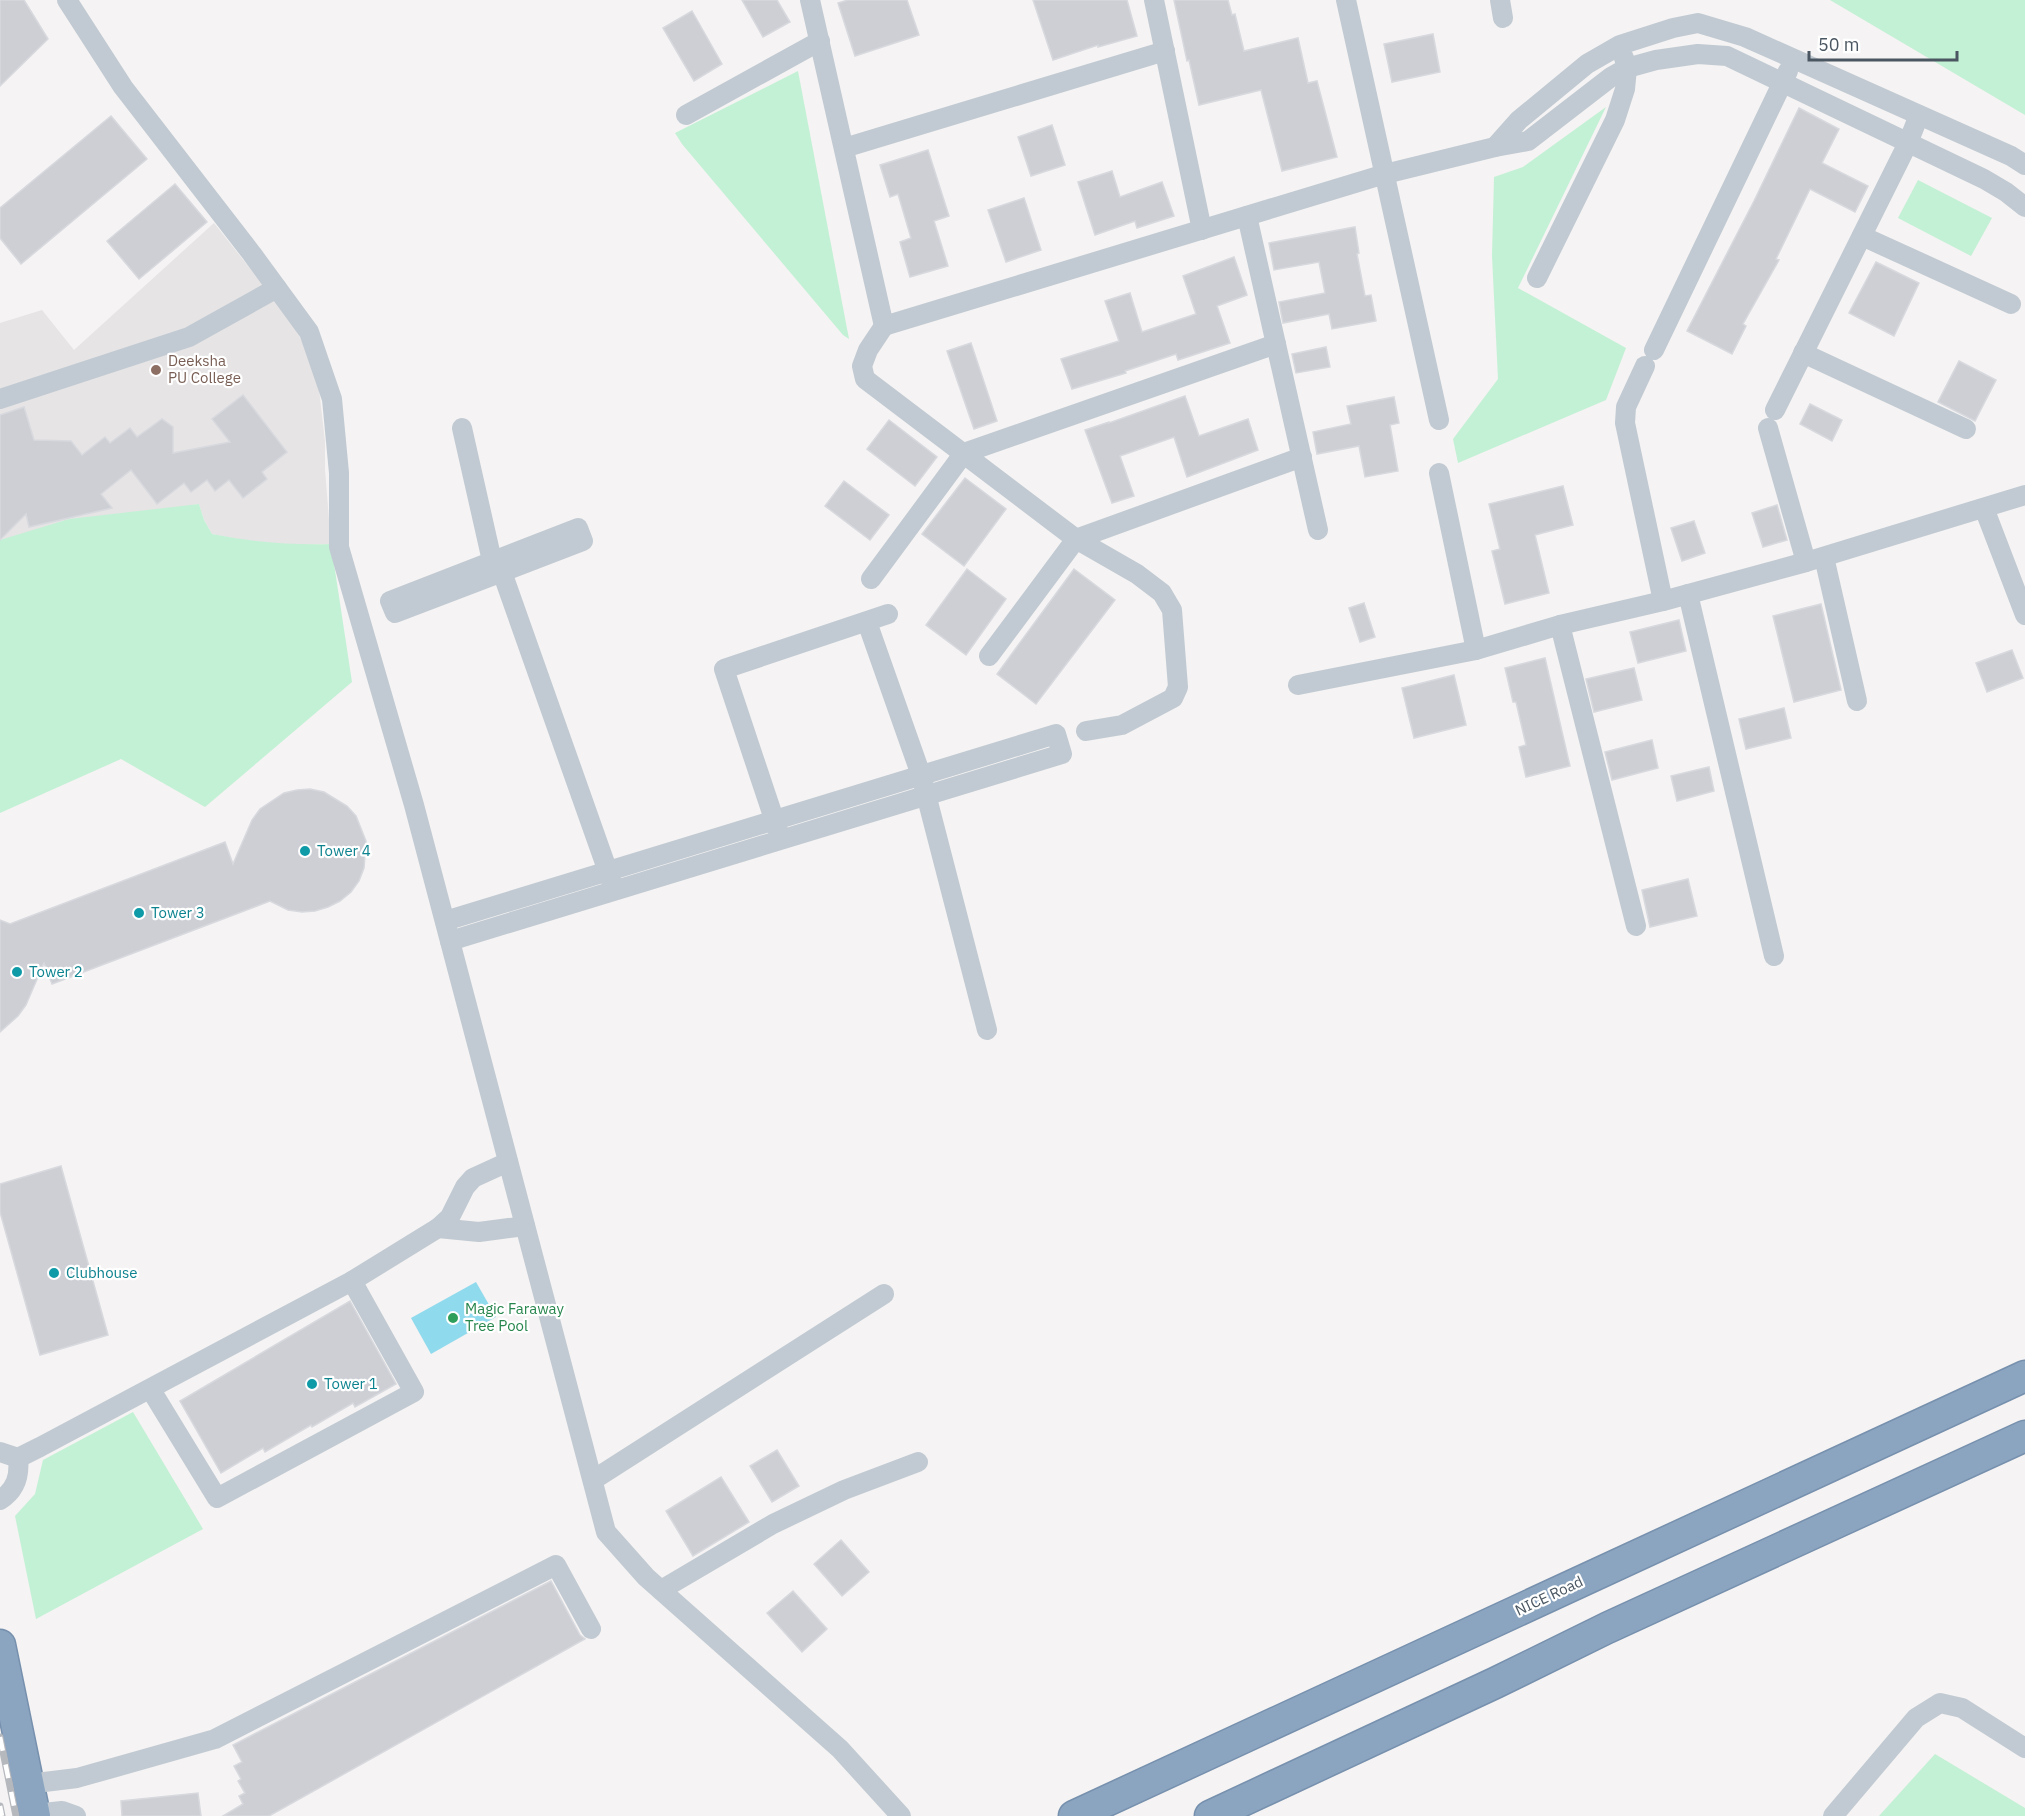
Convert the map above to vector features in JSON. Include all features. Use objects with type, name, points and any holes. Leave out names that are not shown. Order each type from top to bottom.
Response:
[{"type":"highway","name":"NICE Road","points":[[1074,1816],[2025,1376]]},
{"type":"highway","points":[[1210,1816],[1607,1628],[2025,1436]]},
{"type":"highway","points":[[0,1645],[34,1815]]},
{"type":"street","points":[[67,0],[123,87],[309,332],[332,399],[339,473],[339,547],[411,794],[606,1532],[646,1577],[840,1749],[901,1816]]},
{"type":"street","points":[[810,0],[884,326]]},
{"type":"street","points":[[1154,0],[1202,230]]},
{"type":"street","points":[[1346,0],[1439,420]]},
{"type":"street","points":[[1495,147],[1519,120],[1587,64],[1620,45],[1673,28],[1698,23],[1745,37],[2011,156],[2025,165]]},
{"type":"street","points":[[686,116],[820,41]]},
{"type":"street","points":[[1537,278],[1615,120],[1625,89],[1627,68],[1620,45]]},
{"type":"street","points":[[844,148],[1165,51]]},
{"type":"street","points":[[1086,731],[1122,725],[1173,698],[1178,687],[1172,610],[1161,592],[1137,574],[1076,540],[865,379],[862,366],[868,350],[884,326],[1385,174],[1528,141],[1611,77],[1627,68],[1656,60],[1698,54],[1727,56],[1984,179],[2025,207]]},
{"type":"street","points":[[1663,601],[1625,423],[1626,407],[1781,82],[1795,59]]},
{"type":"street","points":[[1857,701],[1772,419],[1908,143],[1919,115]]},
{"type":"street","points":[[1247,216],[1318,530]]},
{"type":"street","points":[[1862,236],[2011,304]]},
{"type":"street","points":[[0,399],[189,337],[277,288]]},
{"type":"street","points":[[871,579],[964,453],[1276,344]]},
{"type":"street","points":[[1803,353],[1966,429]]},
{"type":"street","points":[[462,428],[497,569],[615,891]]},
{"type":"street","points":[[989,657],[1076,540],[1302,457]]},
{"type":"street","points":[[1439,473],[1476,650]]},
{"type":"street","points":[[1298,685],[1476,650],[1560,625],[1663,601],[1815,560],[2025,495]]},
{"type":"street","points":[[1984,508],[2025,615]]},
{"type":"street","points":[[1688,594],[1774,956]]},
{"type":"street","points":[[780,840],[724,669],[888,614]]},
{"type":"street","points":[[867,622],[921,775],[987,1030]]},
{"type":"street","points":[[1560,625],[1636,926]]},
{"type":"street","points":[[445,921],[1056,734],[1062,754],[450,941]]},
{"type":"street","points":[[0,1500],[9,1494],[18,1476],[9,1455],[151,1390],[352,1281],[438,1228],[450,1217],[465,1187],[473,1178],[508,1162]]},
{"type":"street","points":[[438,1228],[479,1232],[525,1227]]},
{"type":"street","points":[[151,1390],[217,1498],[383,1409],[414,1392],[352,1281]]},
{"type":"street","points":[[592,1480],[884,1294]]},
{"type":"street","points":[[661,1590],[773,1524],[844,1490],[918,1462]]},
{"type":"street","points":[[27,1784],[77,1778],[215,1739],[556,1565],[591,1629]]},
{"type":"street","points":[[1833,1816],[1917,1718],[1940,1703],[1962,1708],[2025,1748]]},
{"type":"street","points":[[34,1815],[62,1811],[76,1816]]},
{"type":"shaded area","name":"Deeksha PU College","points":[[214,223],[291,320],[307,351],[319,389],[325,442],[331,544],[287,545],[212,534],[199,504],[0,540],[0,323],[42,310],[74,350]]},
{"type":"green space","points":[[1830,0],[2025,0],[2025,115]]},
{"type":"green space","points":[[798,71],[849,339],[843,335],[675,133]]},
{"type":"green space","points":[[1606,107],[1518,288],[1626,348],[1606,400],[1458,463],[1453,439],[1498,379],[1492,256],[1494,177],[1523,167]]},
{"type":"green space","points":[[1918,180],[1992,218],[1971,256],[1898,218]]},
{"type":"green space","points":[[199,504],[212,534],[271,542],[331,544],[352,682],[205,807],[121,759],[0,813],[0,540],[69,519]]},
{"type":"green space","points":[[133,1412],[203,1529],[36,1619],[15,1516],[35,1494],[43,1460]]},
{"type":"green space","points":[[1935,1754],[2025,1808],[2025,1816],[1879,1816]]},
{"type":"water","name":"Magic Faraway Tree Pool","points":[[476,1282],[496,1317],[431,1354],[411,1318]]},
{"type":"building","points":[[0,0],[24,0],[48,39],[0,86]]},
{"type":"building","points":[[742,0],[777,0],[790,22],[763,37]]},
{"type":"building","points":[[848,0],[907,0],[919,35],[855,56],[838,3]]},
{"type":"building","points":[[1033,0],[1127,0],[1137,36],[1098,47],[1098,45],[1053,60]]},
{"type":"building","points":[[1174,0],[1228,0],[1232,15],[1235,14],[1244,51],[1298,38],[1308,83],[1317,81],[1337,157],[1282,171],[1261,90],[1199,105]]},
{"type":"building","points":[[692,11],[722,64],[694,81],[663,28]]},
{"type":"building","points":[[1433,34],[1440,72],[1392,82],[1384,44]]},
{"type":"building","points":[[1799,108],[1839,129],[1822,163],[1868,186],[1855,212],[1810,189],[1776,259],[1779,260],[1743,324],[1746,326],[1732,354],[1687,331]]},
{"type":"building","points":[[111,116],[147,159],[21,264],[0,238],[0,208]]},
{"type":"building","points":[[1052,125],[1065,165],[1031,176],[1018,137]]},
{"type":"building","points":[[928,150],[949,216],[934,221],[948,266],[910,277],[900,242],[911,238],[898,194],[890,197],[880,165]]},
{"type":"building","points":[[1112,171],[1120,197],[1162,182],[1174,216],[1137,228],[1135,221],[1095,235],[1078,182]]},
{"type":"building","points":[[175,184],[207,222],[139,279],[107,241]]},
{"type":"building","points":[[1024,198],[1041,250],[1006,262],[988,210]]},
{"type":"building","points":[[1355,227],[1359,253],[1357,254],[1365,296],[1371,295],[1376,321],[1332,329],[1329,314],[1283,323],[1279,302],[1325,293],[1319,262],[1274,270],[1269,243]]},
{"type":"building","points":[[1234,257],[1247,295],[1217,306],[1230,343],[1178,360],[1176,354],[1125,371],[1126,373],[1072,389],[1061,359],[1119,341],[1105,301],[1130,293],[1142,332],[1196,314],[1183,276]]},
{"type":"building","points":[[1876,262],[1919,283],[1894,336],[1849,313]]},
{"type":"building","points":[[971,343],[997,421],[974,429],[947,351]]},
{"type":"building","points":[[1326,347],[1330,367],[1296,373],[1292,354]]},
{"type":"building","points":[[1959,361],[1996,380],[1975,421],[1938,402]]},
{"type":"building","points":[[243,395],[287,452],[262,472],[267,479],[243,498],[229,480],[215,491],[207,480],[191,492],[184,483],[157,504],[131,470],[101,494],[112,508],[29,527],[26,514],[0,540],[0,415],[24,407],[34,440],[71,441],[82,455],[105,437],[110,443],[130,428],[137,437],[162,419],[173,427],[173,453],[230,442],[212,419]]},
{"type":"building","points":[[1185,396],[1199,436],[1248,419],[1258,450],[1187,477],[1174,437],[1120,456],[1134,496],[1112,503],[1085,430]]},
{"type":"building","points":[[1394,397],[1399,423],[1390,425],[1398,471],[1365,477],[1359,446],[1317,454],[1313,432],[1351,424],[1347,406]]},
{"type":"building","points":[[1810,404],[1842,420],[1832,441],[1800,424]]},
{"type":"building","points":[[889,420],[937,457],[915,486],[867,449]]},
{"type":"building","points":[[965,478],[1006,509],[964,566],[922,534]]},
{"type":"building","points":[[844,481],[889,515],[870,540],[825,506]]},
{"type":"building","points":[[1563,486],[1573,525],[1535,535],[1549,593],[1505,604],[1492,551],[1500,549],[1489,504]]},
{"type":"building","points":[[1777,505],[1787,540],[1763,547],[1752,513]]},
{"type":"building","points":[[1694,521],[1705,553],[1682,561],[1671,528]]},
{"type":"building","points":[[967,569],[1006,599],[966,655],[926,625]]},
{"type":"building","points":[[1074,569],[1115,600],[1036,704],[997,674]]},
{"type":"building","points":[[1364,603],[1375,637],[1360,642],[1349,608]]},
{"type":"building","points":[[1821,604],[1841,690],[1794,702],[1773,616]]},
{"type":"building","points":[[1679,620],[1686,651],[1638,663],[1630,632]]},
{"type":"building","points":[[2012,650],[2023,678],[1987,692],[1976,663]]},
{"type":"building","points":[[1545,658],[1570,766],[1526,777],[1519,747],[1526,745],[1505,668]]},
{"type":"building","points":[[1634,668],[1642,700],[1594,712],[1586,679]]},
{"type":"building","points":[[1454,675],[1466,725],[1414,738],[1402,688]]},
{"type":"building","points":[[1784,708],[1791,738],[1746,749],[1739,719]]},
{"type":"building","points":[[1652,740],[1658,768],[1612,780],[1605,752]]},
{"type":"building","points":[[1709,767],[1714,791],[1677,801],[1671,776]]},
{"type":"building","points":[[310,789],[324,792],[347,806],[356,816],[366,841],[364,868],[359,881],[340,901],[315,911],[302,912],[288,910],[270,901],[52,984],[44,963],[26,1005],[18,1016],[0,1032],[0,920],[10,924],[225,842],[233,864],[252,820],[260,809],[284,793]]},
{"type":"building","points":[[1688,879],[1697,916],[1650,927],[1642,890]]},
{"type":"building","name":"Clubhouse","points":[[61,1166],[108,1335],[40,1355],[0,1212],[0,1184]]},
{"type":"building","name":"Tower 1","points":[[350,1301],[396,1384],[355,1407],[353,1403],[265,1452],[263,1448],[221,1473],[180,1401]]},
{"type":"building","points":[[777,1450],[799,1486],[772,1502],[750,1466]]},
{"type":"building","points":[[721,1477],[749,1522],[693,1556],[666,1511]]},
{"type":"building","points":[[841,1540],[869,1572],[842,1596],[814,1564]]},
{"type":"building","points":[[551,1581],[580,1635],[585,1639],[269,1816],[223,1816],[243,1804],[239,1796],[245,1793],[238,1781],[241,1779],[234,1766],[242,1762],[233,1745]]},
{"type":"building","points":[[793,1591],[827,1629],[802,1652],[767,1613]]},
{"type":"building","points":[[198,1793],[201,1816],[122,1816],[121,1801]]},
{"type":"railway","points":[[0,1737],[16,1816]]},
{"type":"railway","points":[[0,1806],[2,1816]]},
{"type":"place","name":"Deeksha PU College","points":[[156,370]]},
{"type":"place","name":"Tower 4","points":[[305,851]]},
{"type":"place","name":"Tower 3","points":[[139,913]]},
{"type":"place","name":"Tower 2","points":[[17,972]]},
{"type":"place","name":"Clubhouse","points":[[54,1273]]},
{"type":"place","name":"Magic Faraway Tree Pool","points":[[453,1318]]},
{"type":"place","name":"Tower 1","points":[[312,1384]]}]
